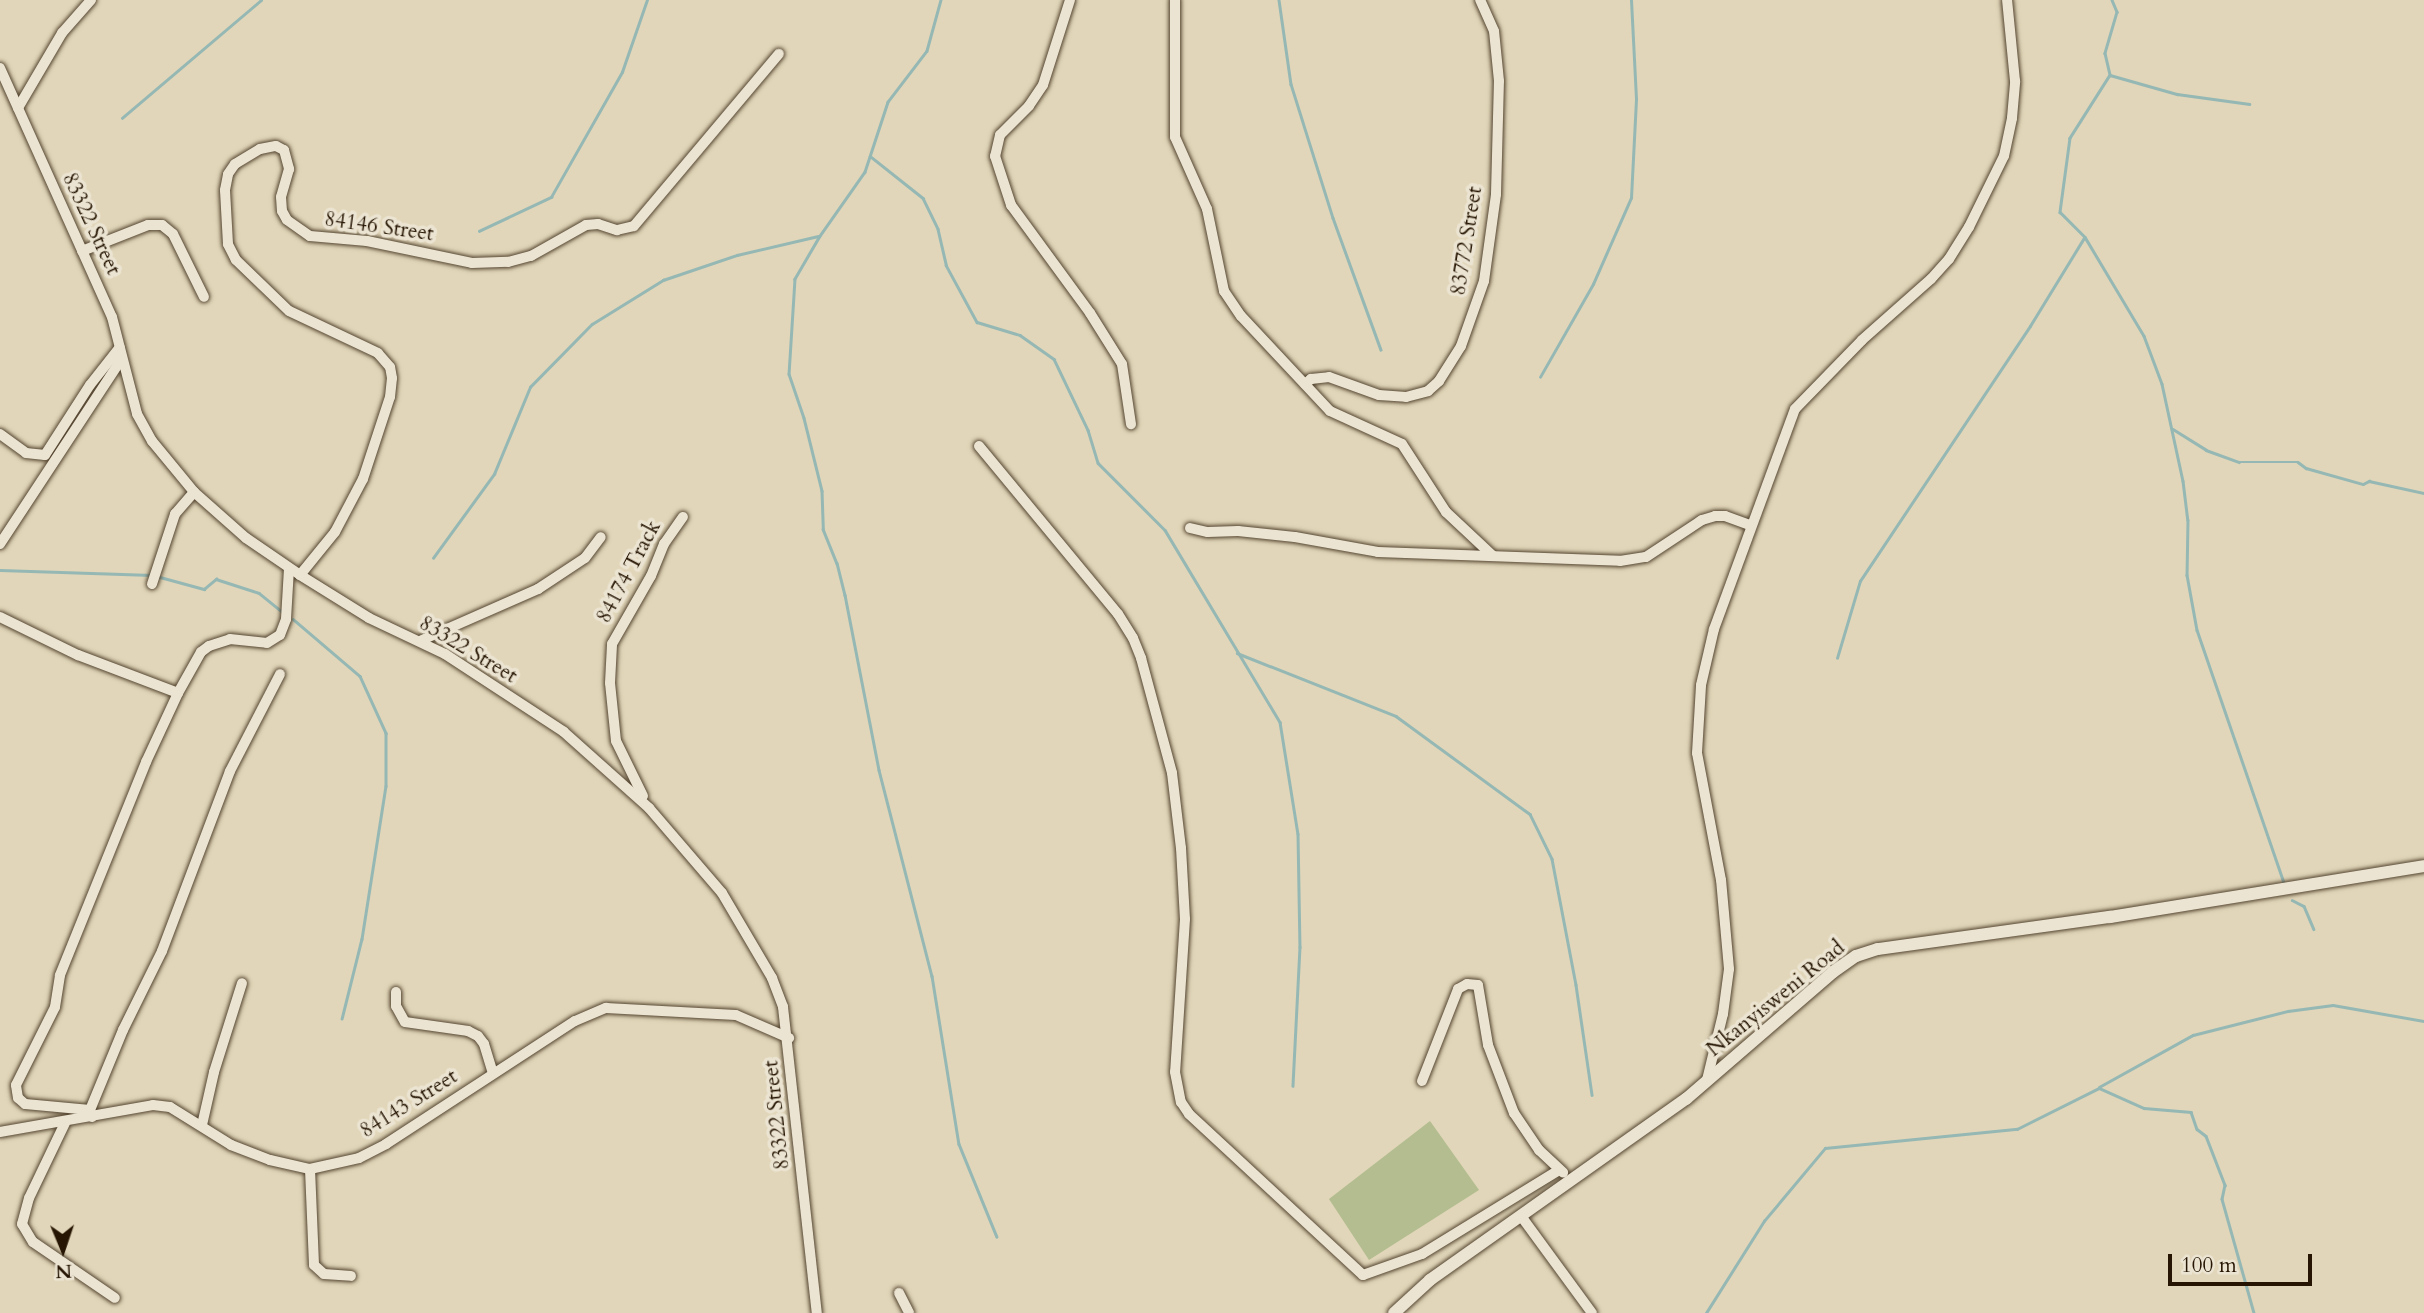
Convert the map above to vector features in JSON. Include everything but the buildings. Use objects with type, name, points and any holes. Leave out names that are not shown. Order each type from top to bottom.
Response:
[{"type":"street","points":[[18,108],[62,33],[91,0]]},
{"type":"street","points":[[1070,0],[1043,85],[1029,106],[1000,135],[995,156],[1011,205],[1090,313],[1122,364],[1131,424]]},
{"type":"street","points":[[1175,0],[1175,137],[1207,209],[1219,279],[1234,308],[1336,416],[1402,444],[1446,512],[1493,556]]},
{"type":"street","name":"83772 Street","points":[[1305,384],[1311,379],[1329,377],[1379,395],[1406,397],[1428,391],[1438,381],[1461,346],[1484,281],[1496,194],[1497,54],[1494,31],[1480,0]]},
{"type":"street","points":[[1707,1080],[1727,992],[1729,949],[1721,880],[1698,771],[1698,708],[1714,629],[1750,525],[1796,409],[1861,340],[1938,272],[1958,246],[2004,156],[2012,118],[2015,81],[2007,0]]},
{"type":"street","name":"84146 Street","points":[[300,575],[331,538],[363,479],[390,397],[392,378],[390,366],[378,353],[289,311],[236,260],[228,244],[225,190],[228,174],[235,164],[260,149],[276,146],[284,150],[289,169],[281,197],[282,211],[287,220],[310,236],[392,246],[472,263],[515,260],[531,256],[586,225],[598,224],[623,230],[634,226],[779,54]]},
{"type":"street","name":"83322 Street","points":[[0,68],[112,317],[130,398],[137,414],[152,440],[194,492],[246,538],[289,568],[369,618],[422,640],[564,732],[649,808],[710,876],[735,913],[779,994],[789,1038],[817,1313]]},
{"type":"street","points":[[82,251],[148,225],[162,225],[173,234],[204,297]]},
{"type":"street","points":[[0,434],[26,453],[45,455],[90,385],[121,352]]},
{"type":"street","points":[[0,544],[121,352]]},
{"type":"street","points":[[979,446],[1125,625],[1137,647],[1149,684],[1172,773],[1181,848],[1185,919],[1175,1072],[1181,1102],[1189,1114],[1363,1275],[1422,1254],[1559,1170]]},
{"type":"street","points":[[152,584],[175,514],[194,492]]},
{"type":"street","points":[[1191,528],[1296,537],[1378,552],[1637,560],[1657,551],[1702,520],[1726,516],[1750,525]]},
{"type":"street","name":"84174 Track","points":[[649,808],[616,741],[610,683],[612,644],[651,576],[664,544],[683,517]]},
{"type":"street","points":[[422,640],[495,610],[548,583],[585,558],[601,537]]},
{"type":"street","points":[[279,674],[230,771],[162,951],[123,1030],[91,1114],[25,1104],[18,1098],[16,1084],[55,1007],[60,975],[146,762],[178,693],[201,652],[209,646],[230,639],[267,643],[280,635],[286,619],[289,568]]},
{"type":"street","points":[[0,617],[78,655],[178,693]]},
{"type":"street","name":"Nkanyisweni Road","points":[[1394,1313],[1430,1280],[1707,1080],[1841,966],[1878,948],[2110,917],[2424,866]]},
{"type":"street","points":[[202,1125],[214,1072],[242,983]]},
{"type":"street","points":[[1422,1081],[1458,989],[1467,984],[1478,985],[1488,1045],[1514,1113],[1530,1139],[1559,1170],[1573,1179]]},
{"type":"street","points":[[396,992],[396,1006],[405,1022],[468,1031],[478,1036],[484,1044],[494,1073]]},
{"type":"street","name":"84143 Street","points":[[0,1132],[65,1123],[91,1114],[153,1105],[170,1107],[231,1145],[270,1160],[310,1169],[359,1158],[377,1149],[575,1021],[606,1009],[736,1015],[789,1038]]},
{"type":"street","points":[[65,1123],[29,1198],[22,1224],[33,1242],[116,1298]]},
{"type":"street","points":[[310,1169],[314,1265],[324,1274],[351,1276]]},
{"type":"street","points":[[1521,1216],[1592,1313]]},
{"type":"street","points":[[899,1293],[909,1313]]},
{"type":"green space","points":[[1430,1121],[1479,1190],[1369,1260],[1329,1199]]},
{"type":"waterway","points":[[122,118],[261,0]]},
{"type":"waterway","points":[[479,231],[551,197],[622,72],[647,0]]},
{"type":"waterway","points":[[941,0],[927,51],[888,102],[865,172],[820,236],[795,279],[789,374],[804,418],[822,491],[823,529],[837,563],[845,595],[879,770],[932,976],[959,1144],[997,1237]]},
{"type":"waterway","points":[[1279,0],[1291,84],[1333,218],[1381,350]]},
{"type":"waterway","points":[[1540,377],[1593,284],[1631,198],[1636,99],[1631,0]]},
{"type":"waterway","points":[[2112,0],[2117,12],[2105,53],[2110,75],[2070,138],[2060,212],[2085,237],[2144,336],[2162,384],[2183,481],[2188,520],[2187,575],[2197,630],[2284,882]]},
{"type":"waterway","points":[[2110,75],[2177,94],[2249,104]]},
{"type":"waterway","points":[[870,156],[923,198],[938,229],[946,265],[977,322],[1020,335],[1054,359],[1088,430],[1098,463],[1165,530],[1280,722],[1298,834],[1300,947],[1293,1086]]},
{"type":"waterway","points":[[433,558],[494,474],[530,387],[592,324],[663,280],[737,255],[818,236]]},
{"type":"waterway","points":[[1837,658],[1860,581],[2030,326],[2084,238]]},
{"type":"waterway","points":[[2173,429],[2206,450],[2239,462],[2298,462],[2306,468],[2363,484],[2369,481],[2424,493]]},
{"type":"waterway","points":[[0,570],[152,575]]},
{"type":"waterway","points":[[160,577],[204,589],[216,579],[259,593],[284,613]]},
{"type":"waterway","points":[[293,619],[360,676],[386,733],[386,786],[362,939],[342,1019]]},
{"type":"waterway","points":[[1237,653],[1396,716],[1530,814],[1552,859],[1576,985],[1592,1095]]},
{"type":"waterway","points":[[2292,900],[2304,906],[2314,929]]},
{"type":"waterway","points":[[2099,1087],[2193,1035],[2288,1011],[2333,1005],[2424,1021]]},
{"type":"waterway","points":[[1706,1313],[1764,1221],[1825,1148],[2017,1129],[2099,1088],[2144,1108],[2191,1112],[2197,1129],[2206,1136],[2225,1185],[2222,1199],[2254,1313]]}]
